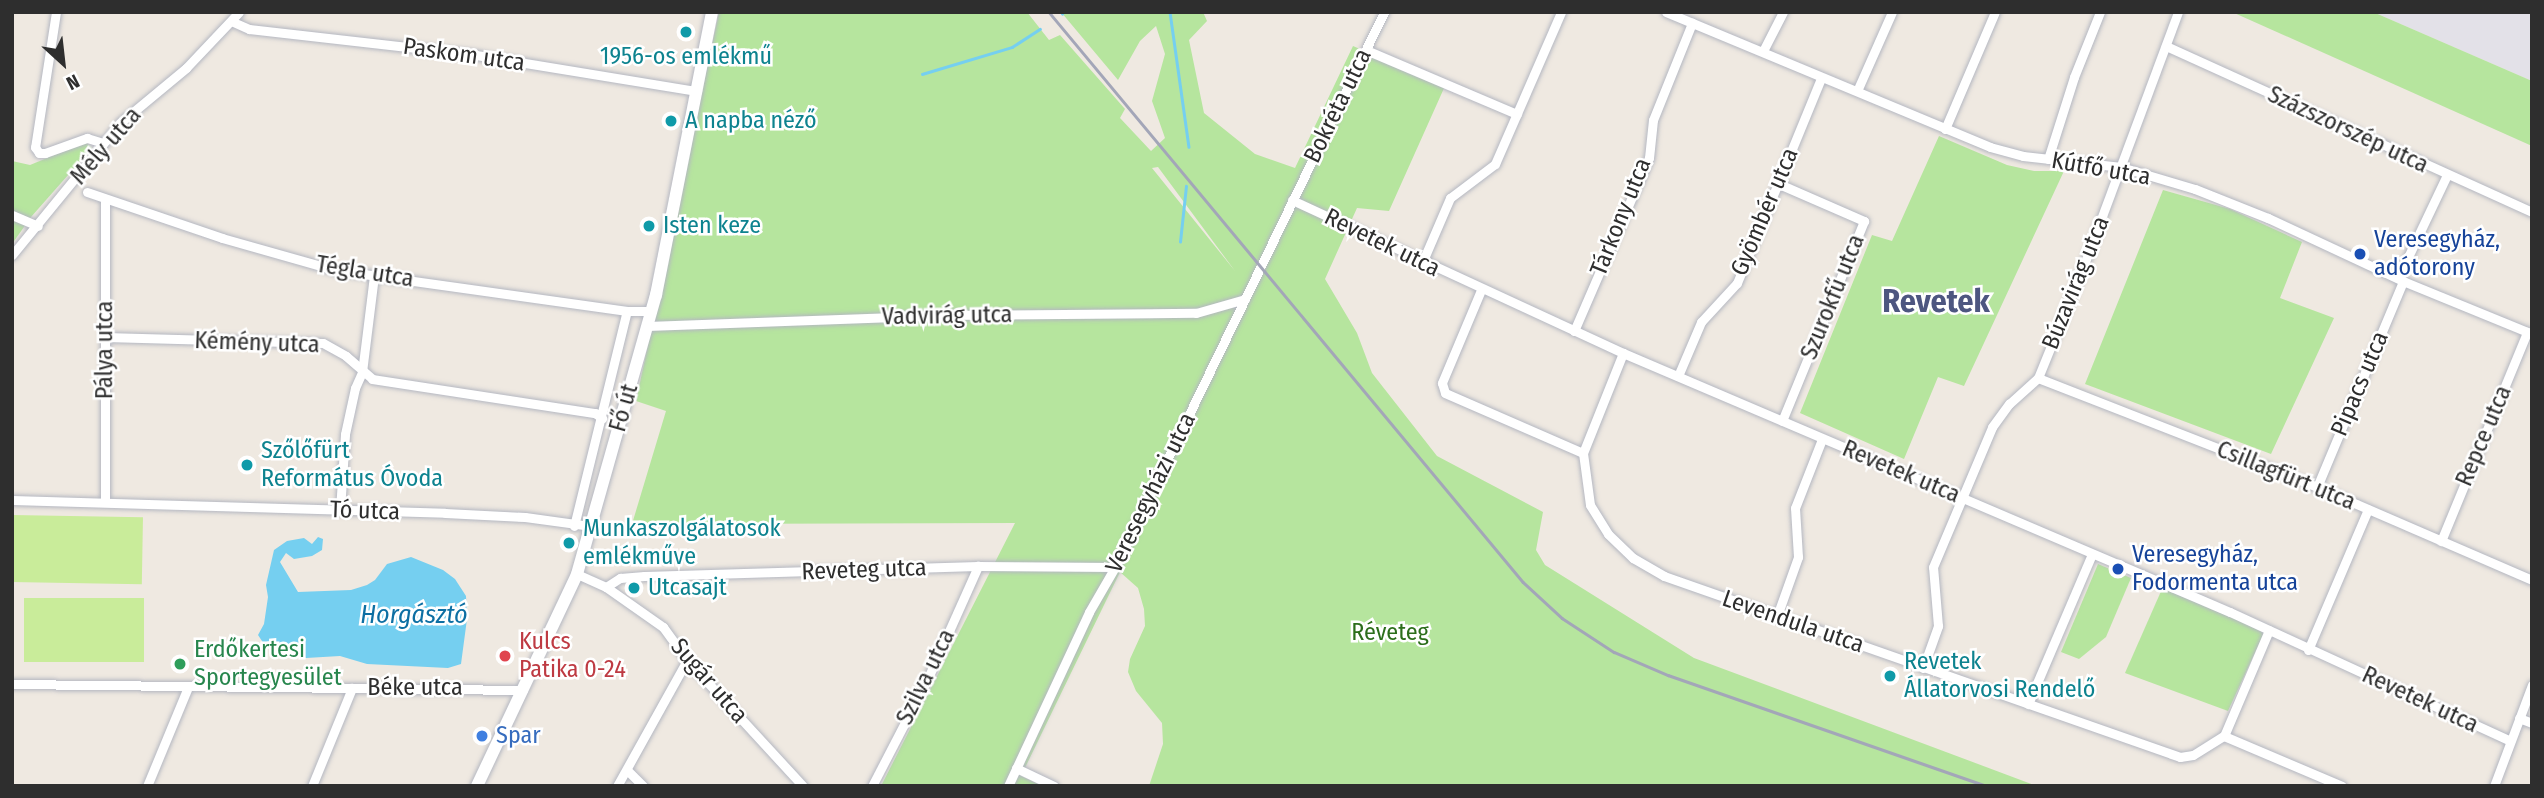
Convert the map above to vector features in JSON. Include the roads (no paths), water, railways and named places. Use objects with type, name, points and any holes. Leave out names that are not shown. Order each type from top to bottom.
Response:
[{"type":"main road","name":"Fő út","points":[[477,786],[577,574],[652,312],[712,12]]},
{"type":"street","points":[[56,12],[35,147],[39,153],[45,153],[87,138],[103,143]]},
{"type":"street","name":"Bokréta utca","points":[[1292,200],[1384,12]]},
{"type":"street","points":[[1422,263],[1450,198],[1494,164],[1561,12]]},
{"type":"street","name":"Kútfő utca","points":[[1666,12],[1990,147],[2048,159],[2121,167],[2195,189],[2268,218],[2401,279],[2529,333]]},
{"type":"street","points":[[1763,51],[1783,12]]},
{"type":"street","points":[[1857,91],[1892,12]]},
{"type":"street","points":[[1945,130],[1995,12]]},
{"type":"street","points":[[2048,159],[2074,77],[2100,12]]},
{"type":"street","name":"Búzavirág utca","points":[[1923,668],[1938,626],[1933,567],[1964,499],[1992,427],[2009,404],[2038,378],[2121,167],[2140,108],[2178,12]]},
{"type":"street","name":"Paskom utca","points":[[235,15],[249,29],[475,55],[697,91]]},
{"type":"street","name":"Mély utca","points":[[12,255],[121,121],[186,68],[235,15]]},
{"type":"street","name":"Tárkony utca","points":[[1574,331],[1648,158],[1653,120],[1692,23]]},
{"type":"street","name":"Százszorszép utca","points":[[2166,46],[2532,212]]},
{"type":"street","points":[[1366,50],[1517,114]]},
{"type":"street","name":"Gyömbér utca","points":[[1678,376],[1701,322],[1737,283],[1821,78]]},
{"type":"street","name":"Pipacs utca","points":[[2318,487],[2401,279],[2447,175]]},
{"type":"street","name":"Szurokfű utca","points":[[1779,184],[1864,221],[1782,421]]},
{"type":"street","name":"Tégla utca","points":[[87,192],[285,257],[374,275],[548,297],[627,311],[652,312]]},
{"type":"street","name":"Pálya utca","points":[[104,501],[105,199]]},
{"type":"street","name":"Revetek utca","points":[[1292,200],[1422,263],[1623,354],[2269,630],[2510,741]]},
{"type":"street","name":"Veresegyházi utca","points":[[1008,786],[1088,612],[1115,567],[1292,200]]},
{"type":"street","points":[[12,215],[38,226]]},
{"type":"street","points":[[340,510],[345,434],[355,388],[362,372],[374,275]]},
{"type":"street","points":[[1481,290],[1441,383],[1445,393],[1583,453]]},
{"type":"street","name":"Vadvirág utca","points":[[647,326],[943,314],[1196,313],[1245,299]]},
{"type":"street","points":[[574,526],[627,311]]},
{"type":"street","name":"Repce utca","points":[[2441,541],[2529,333]]},
{"type":"street","name":"Kémény utca","points":[[105,337],[323,343],[346,356],[372,379],[595,413],[602,418]]},
{"type":"street","name":"Levendula utca","points":[[1623,354],[1583,453],[1590,505],[1608,534],[1633,558],[1664,576],[2180,757],[2193,755],[2224,736]]},
{"type":"street","name":"Csillagfürt utca","points":[[2038,378],[2318,487],[2532,580]]},
{"type":"street","points":[[1777,616],[1798,557],[1795,508],[1822,439]]},
{"type":"street","name":"Tó utca","points":[[12,500],[525,517],[574,526],[591,526]]},
{"type":"street","points":[[2308,650],[2368,509]]},
{"type":"street","points":[[2028,704],[2092,554]]},
{"type":"street","name":"Reveteg utca","points":[[606,587],[620,578],[644,576],[978,566],[1115,567]]},
{"type":"street","name":"Szilva utca","points":[[872,786],[928,678],[978,566]]},
{"type":"street","points":[[577,574],[606,587]]},
{"type":"street","name":"Sugár utca","points":[[606,587],[663,627],[687,660],[803,786]]},
{"type":"street","points":[[2269,630],[2224,736],[2342,786]]},
{"type":"street","points":[[617,786],[687,660]]},
{"type":"street","name":"Béke utca","points":[[12,684],[523,690]]},
{"type":"street","points":[[2494,786],[2532,685]]},
{"type":"street","points":[[147,786],[188,687]]},
{"type":"street","points":[[312,786],[352,688]]},
{"type":"street","points":[[2519,718],[2532,723]]},
{"type":"street","points":[[1016,768],[1054,786]]},
{"type":"street","points":[[627,770],[643,786]]},
{"type":"water","name":"Horgásztó","points":[[318,537],[323,539],[322,550],[312,556],[294,559],[286,553],[280,562],[298,592],[351,590],[375,580],[387,564],[411,557],[443,570],[455,579],[466,596],[467,619],[461,664],[448,668],[367,664],[340,656],[306,658],[264,644],[258,635],[264,624],[268,597],[266,585],[274,550],[287,541],[304,538],[312,544]]},
{"type":"waterway","points":[[1170,12],[1189,147]]},
{"type":"waterway","points":[[922,74],[1012,47],[1040,29]]},
{"type":"waterway","points":[[1180,242],[1186,186]]},
{"type":"railway","points":[[1049,12],[1523,582],[1562,618],[1614,652],[1668,675],[1986,786]]},
{"type":"place","name":"1956-os emlékmű","points":[[686,32]]},
{"type":"place","name":"A napba néző","points":[[671,121]]},
{"type":"place","name":"Isten keze","points":[[649,226]]},
{"type":"place","name":"Veresegyház, adótorony","points":[[2360,254]]},
{"type":"place","name":"Szőlőfürt Református Óvoda","points":[[247,465]]},
{"type":"place","name":"Munkaszolgálatosok emlékműve","points":[[569,543]]},
{"type":"place","name":"Veresegyház, Fodormenta utca","points":[[2118,569]]},
{"type":"place","name":"Utcasajt","points":[[634,588]]},
{"type":"place","name":"Kulcs Patika 0-24","points":[[505,656]]},
{"type":"place","name":"Erdőkertesi Sportegyesület","points":[[180,664]]},
{"type":"place","name":"Revetek Állatorvosi Rendelő","points":[[1890,676]]},
{"type":"place","name":"Spar","points":[[482,736]]},
{"type":"district","name":"Revetek","points":[[1936,301]]},
{"type":"park label","name":"Réveteg","points":[[1390,633]]}]
